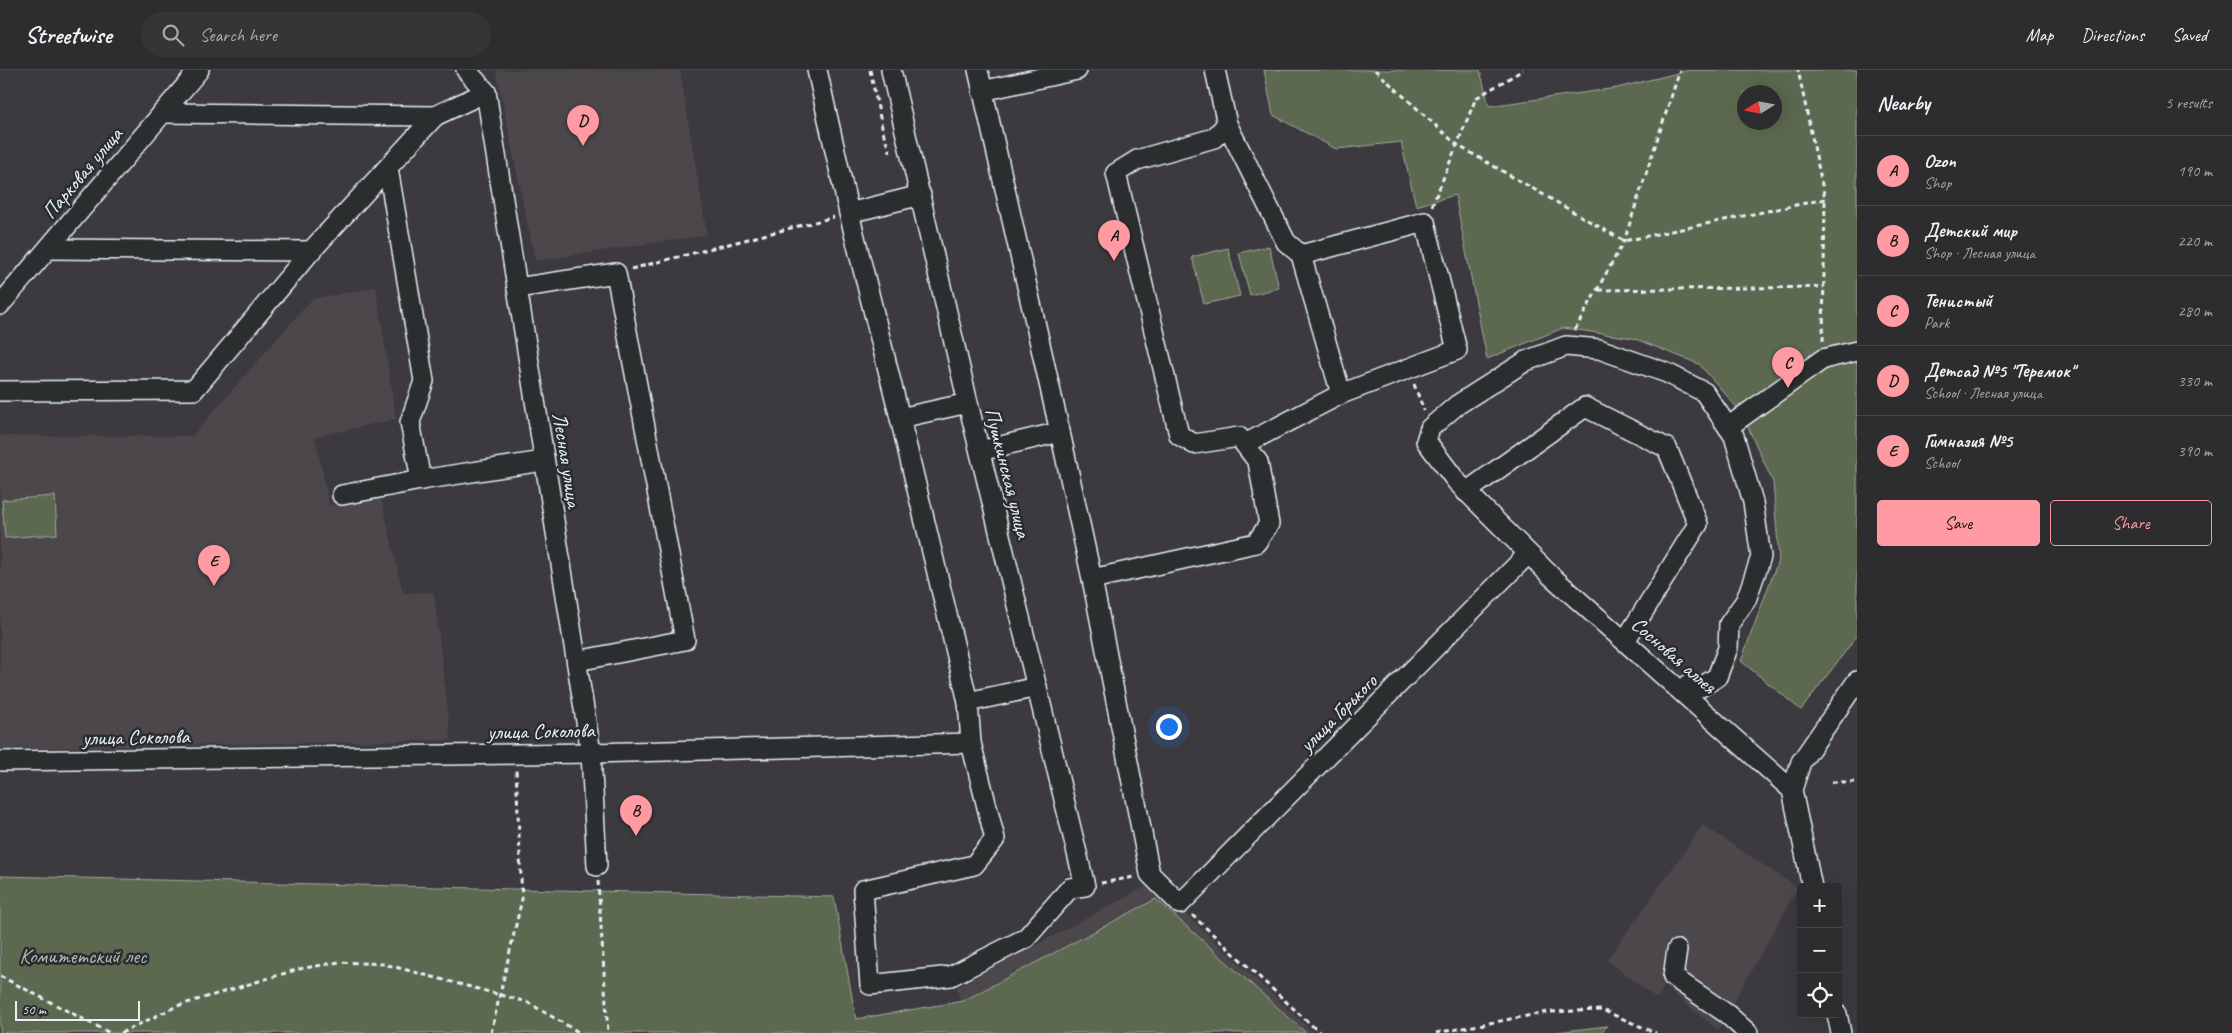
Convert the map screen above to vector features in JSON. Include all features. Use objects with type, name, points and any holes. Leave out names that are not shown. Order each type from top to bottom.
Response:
[{"type":"street","name":"Парковая улица","points":[[0,305],[199,70]]},
{"type":"street","points":[[0,391],[194,390],[311,251],[435,116],[486,92],[466,70]]},
{"type":"street","points":[[817,70],[849,213],[968,702],[971,743],[995,839],[974,865],[863,890],[870,984],[950,976],[1026,938],[1070,888],[1085,886]]},
{"type":"street","name":"Пушкинская улица","points":[[891,70],[968,403],[1085,886]]},
{"type":"street","points":[[978,70],[1092,579],[1150,874],[1180,904]]},
{"type":"street","points":[[982,91],[1076,70]]},
{"type":"street","points":[[1215,70],[1227,124],[1286,242],[1301,255],[1341,394]]},
{"type":"street","name":"Лесная улица","points":[[486,92],[591,753],[597,866]]},
{"type":"street","points":[[162,113],[435,116]]},
{"type":"street","points":[[1092,579],[1256,543],[1269,524],[1258,462],[1239,437],[1194,444],[1179,435],[1116,173],[1136,160],[1214,138],[1227,124]]},
{"type":"street","points":[[388,168],[424,381],[410,422],[421,480]]},
{"type":"street","points":[[849,213],[921,195]]},
{"type":"street","points":[[1245,444],[1341,394],[1456,350],[1425,222],[1301,255]]},
{"type":"street","points":[[48,248],[311,251]]},
{"type":"street","points":[[517,288],[616,273],[685,640],[577,662]]},
{"type":"street","points":[[1428,434],[1457,405],[1526,360],[1566,346],[1599,349],[1667,373],[1704,392],[1734,436],[1753,502],[1761,557],[1746,600],[1729,624],[1728,648],[1717,677],[1701,687],[1690,684],[1684,694]]},
{"type":"street","points":[[1728,427],[1823,360],[1857,351]]},
{"type":"street","points":[[900,418],[968,403]]},
{"type":"street","points":[[1466,492],[1585,407],[1667,448],[1698,524],[1625,641]]},
{"type":"street","points":[[980,450],[1060,432]]},
{"type":"street","name":"Сосновая аллея","points":[[1428,434],[1435,455],[1466,492],[1528,554],[1792,790]]},
{"type":"street","points":[[342,495],[421,480],[544,461]]},
{"type":"street","name":"улица Горького","points":[[1180,904],[1528,554]]},
{"type":"street","points":[[1811,883],[1792,790],[1801,762],[1857,681]]},
{"type":"street","points":[[968,702],[1036,686]]},
{"type":"street","name":"улица Соколова","points":[[0,761],[591,753],[971,743]]},
{"type":"street","points":[[1677,950],[1673,977],[1727,1014],[1748,1033]]},
{"type":"street","points":[[1838,1018],[1841,1033]]},
{"type":"path","points":[[1375,70],[1457,145],[1624,241],[1825,199]]},
{"type":"path","points":[[1425,222],[1476,98],[1523,70]]},
{"type":"path","points":[[1566,346],[1624,241],[1680,70]]},
{"type":"path","points":[[1798,70],[1825,199],[1823,360]]},
{"type":"path","points":[[616,273],[849,213]]},
{"type":"path","points":[[1598,290],[1824,286]]},
{"type":"path","points":[[1408,368],[1428,434]]},
{"type":"path","points":[[491,1033],[522,899],[516,754]]},
{"type":"path","points":[[1832,782],[1857,782]]},
{"type":"path","points":[[597,866],[608,1033]]},
{"type":"path","points":[[1085,886],[1150,874]]},
{"type":"path","points":[[1180,904],[1320,1033]]},
{"type":"path","points":[[121,1033],[177,1006],[299,969],[339,962],[384,964],[527,1002],[580,1033]]},
{"type":"path","points":[[0,976],[110,1033]]},
{"type":"path","points":[[1436,1033],[1548,1012],[1602,1010],[1656,1033]]},
{"type":"shaded area","points":[[496,70],[680,70],[707,235],[535,261]]},
{"type":"shaded area","points":[[376,287],[396,419],[315,437],[329,505],[381,497],[403,593],[434,592],[451,740],[0,749],[0,436],[192,436],[312,299]]},
{"type":"shaded area","points":[[1703,825],[1797,887],[1718,1030],[1664,986],[1657,999],[1607,960]]},
{"type":"shaded area","points":[[1152,883],[1314,1033],[991,1033],[961,1010],[957,987]]},
{"type":"green space","points":[[1264,70],[1480,70],[1489,106],[1617,88],[1690,70],[1857,70],[1857,636],[1801,710],[1741,661],[1779,558],[1773,482],[1741,412],[1699,364],[1633,338],[1563,328],[1487,359],[1455,195],[1416,206],[1401,142],[1336,149],[1273,115]]},
{"type":"green space","points":[[1269,246],[1279,288],[1250,295],[1239,253]]},
{"type":"green space","points":[[1228,248],[1240,296],[1204,304],[1192,257]]},
{"type":"green space","points":[[55,496],[57,534],[5,538],[2,500]]},
{"type":"green space","name":"Комитетский лес","points":[[0,876],[834,897],[856,1019],[963,1001],[1156,899],[1306,1033],[0,1033]]},
{"type":"green space","points":[[1607,1026],[1601,1033],[1548,1033]]},
{"type":"place","name":"Детсад №5 \"Теремок\"","points":[[583,146]]},
{"type":"place","name":"Ozon","points":[[1114,261]]},
{"type":"place","name":"Тенистый","points":[[1788,388]]},
{"type":"place","name":"Гимназия №5","points":[[214,586]]},
{"type":"place","name":"Детский мир","points":[[636,836]]}]
